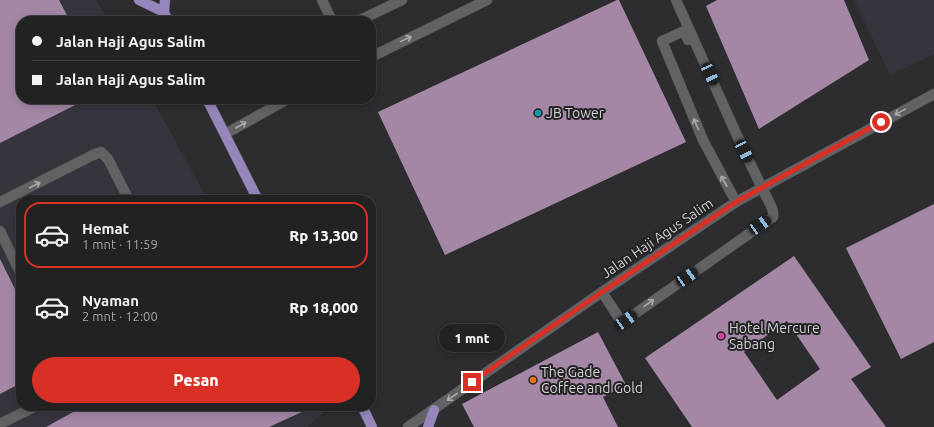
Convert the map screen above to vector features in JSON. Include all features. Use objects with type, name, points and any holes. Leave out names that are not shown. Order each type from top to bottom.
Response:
[{"type":"main road","points":[[140,0],[164,16]]},
{"type":"main road","points":[[165,0],[166,16]]},
{"type":"main road","points":[[210,104],[256,195]]},
{"type":"main road","points":[[428,427],[434,410]]},
{"type":"main road","points":[[364,411],[372,427]]},
{"type":"street","points":[[322,0],[329,16]]},
{"type":"street","points":[[368,16],[402,0]]},
{"type":"street","points":[[376,54],[487,0]]},
{"type":"street","points":[[602,292],[619,318],[626,320],[773,217],[772,208],[744,151],[676,0]]},
{"type":"street","points":[[735,130],[724,120],[684,31],[662,41],[703,140],[736,202]]},
{"type":"street","name":"Jalan Haji Agus Salim","points":[[408,427],[602,292],[736,202],[934,94]]},
{"type":"street","points":[[225,134],[279,104]]},
{"type":"street","points":[[0,202],[93,154],[101,152],[108,160],[126,195]]},
{"type":"street","points":[[0,231],[16,264]]},
{"type":"street","points":[[0,424],[26,411]]},
{"type":"shaded area","points":[[0,0],[96,0],[105,16],[16,16],[16,104],[155,104],[205,195],[16,195],[16,411],[326,411],[307,427],[0,427]]},
{"type":"shaded area","points":[[854,0],[934,0],[934,54],[890,75]]},
{"type":"building","points":[[0,0],[59,0],[67,16],[16,16],[16,104],[77,104],[0,143]]},
{"type":"building","points":[[619,0],[686,142],[445,255],[378,112]]},
{"type":"building","points":[[717,0],[844,0],[869,60],[759,129],[706,6]]},
{"type":"building","points":[[934,204],[934,342],[901,359],[846,248]]},
{"type":"building","name":"Hotel Mercure Sabang","points":[[794,256],[871,367],[851,379],[886,427],[692,427],[645,358]],"holes":[[[787,321],[820,369],[777,400],[744,352]]]},
{"type":"building","points":[[0,259],[16,291],[16,386],[0,394]]},
{"type":"building","points":[[598,332],[626,385],[603,397],[618,427],[474,427],[462,404]]},
{"type":"building","points":[[75,411],[304,411],[269,427],[46,427]]},
{"type":"place","name":"JB Tower","points":[[538,113]]},
{"type":"place","name":"Hotel Mercure Sabang","points":[[721,336]]},
{"type":"place","name":"The Gade Coffee and Gold","points":[[533,380]]},
{"type":"route","points":[[472,382],[736,202],[881,122]]}]
